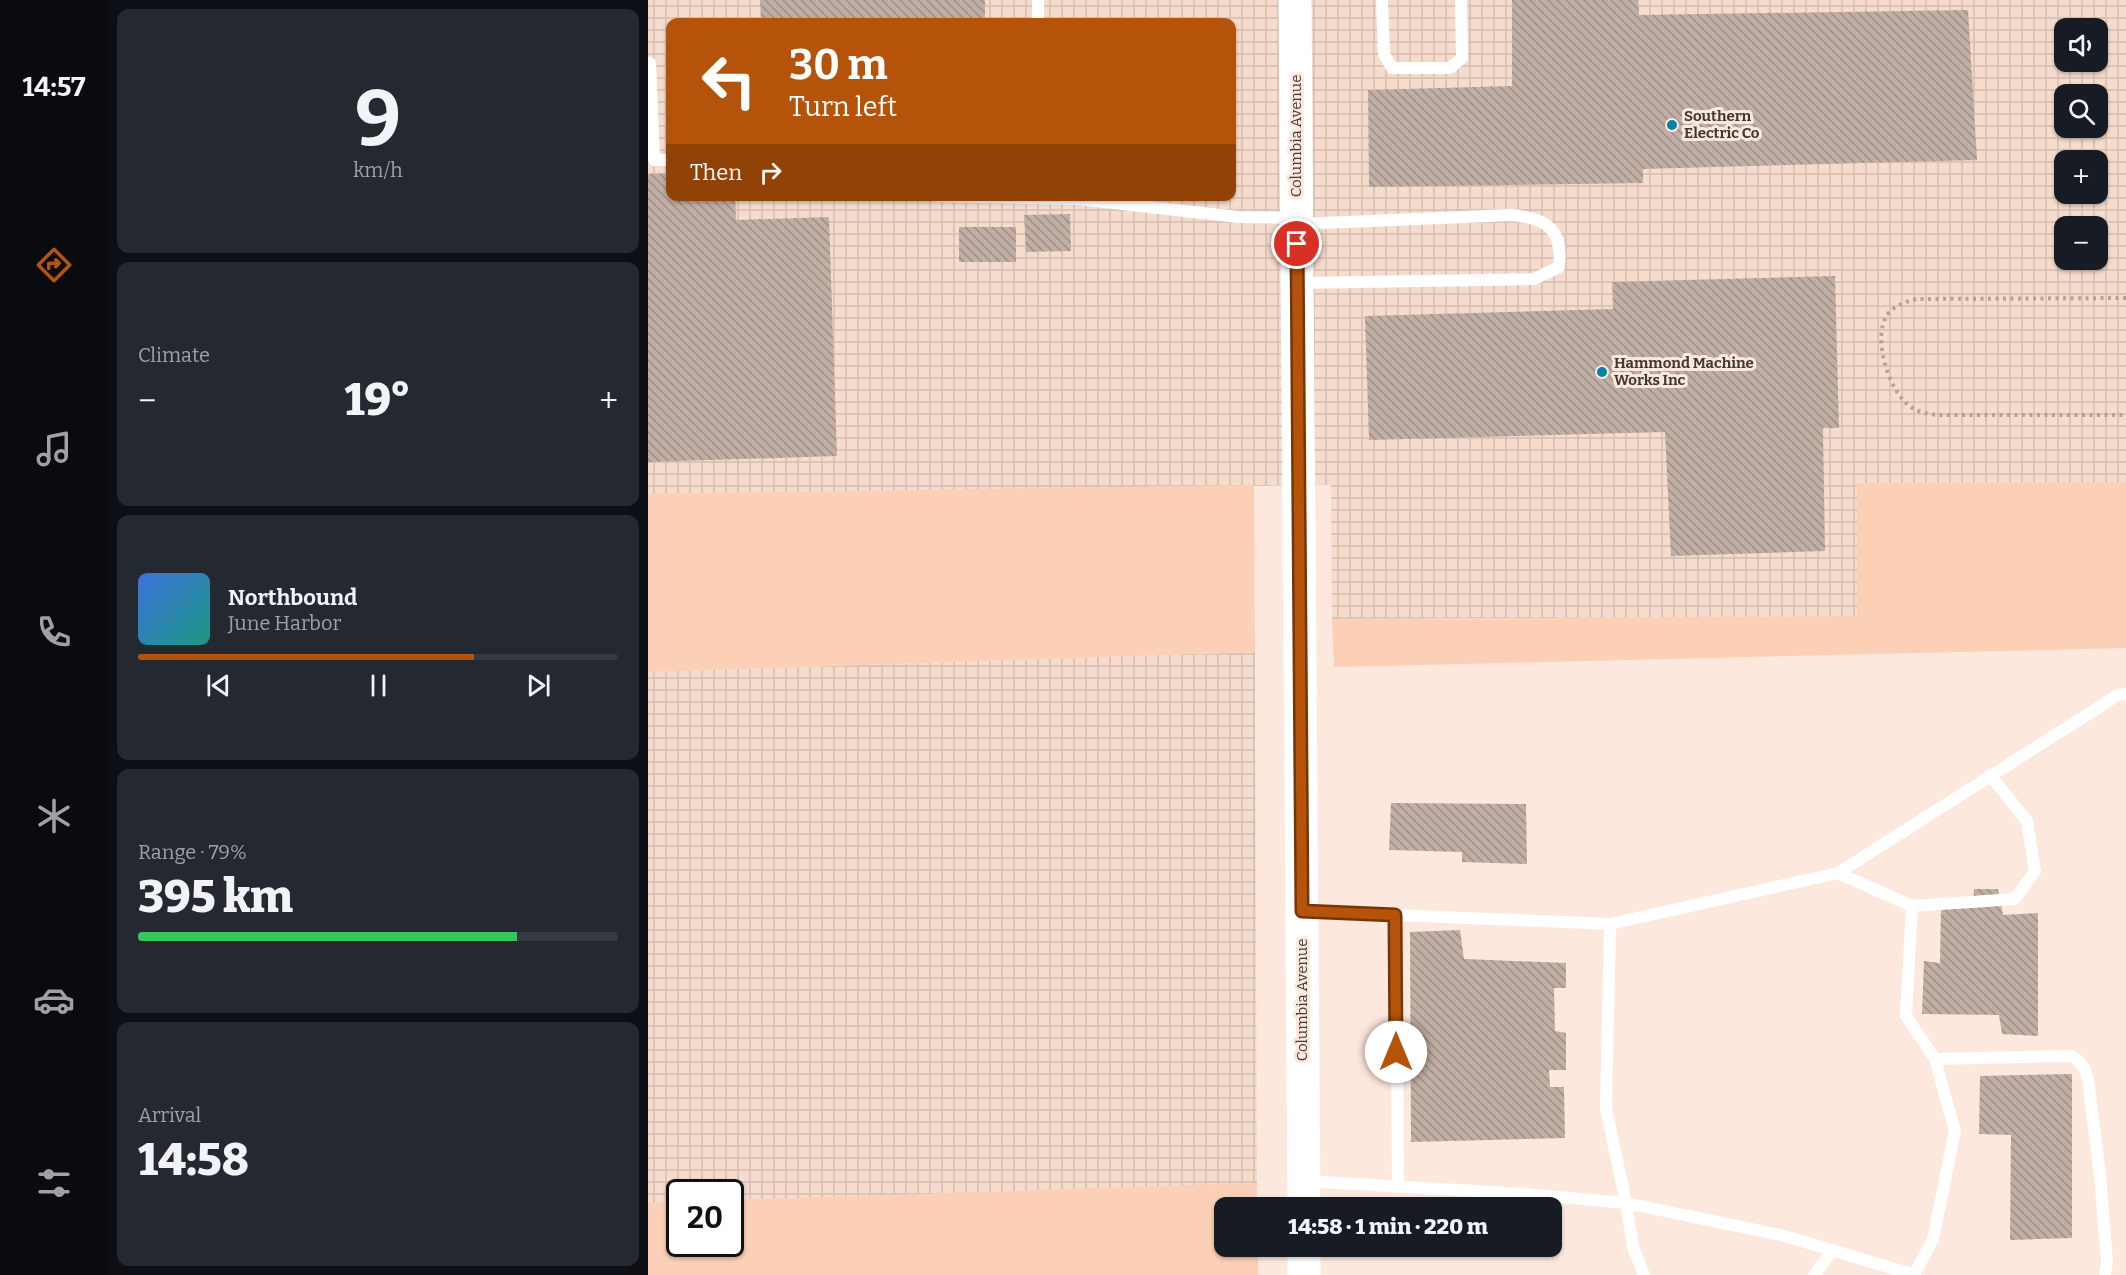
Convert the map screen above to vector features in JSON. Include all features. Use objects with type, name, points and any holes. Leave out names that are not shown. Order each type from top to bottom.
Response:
[{"type":"street","name":"Columbia Avenue","points":[[1295,0],[1304,1194]]},
{"type":"street","points":[[1304,1257],[1304,1275]]},
{"type":"lane","points":[[1038,0],[1038,18]]},
{"type":"lane","points":[[1382,0],[1384,54],[1392,68],[1450,68],[1462,58],[1461,0]]},
{"type":"lane","points":[[650,63],[654,160],[666,160]]},
{"type":"lane","points":[[1096,201],[1296,221],[1511,215],[1529,217],[1545,224],[1555,233],[1561,249],[1559,267],[1534,279],[1297,284]]},
{"type":"lane","points":[[1302,911],[1610,924],[1838,873],[2118,695],[2126,694]]},
{"type":"lane","points":[[1838,873],[1912,906],[2015,899],[2035,871],[2027,821],[1990,775]]},
{"type":"lane","points":[[1304,1194],[1398,1186],[1626,1203],[1785,1236],[1914,1275],[1933,1239],[1955,1131],[1935,1059],[1906,1016],[1912,906]]},
{"type":"lane","points":[[1395,915],[1398,1186]]},
{"type":"lane","points":[[1610,924],[1606,1108],[1633,1247],[1644,1275]]},
{"type":"lane","points":[[1935,1059],[2071,1056],[2080,1061],[2088,1080],[2100,1175],[2107,1262],[2105,1275]]},
{"type":"lane","points":[[1815,1275],[1833,1250]]},
{"type":"path","points":[[2126,298],[1916,299],[1899,304],[1887,315],[1882,329],[1882,353],[1889,379],[1910,407],[1925,413],[1938,415],[2126,415]]},
{"type":"shaded area","points":[[648,0],[2126,0],[2126,482],[1857,483],[1857,616],[1332,619],[1331,485],[648,494]]},
{"type":"shaded area","points":[[2126,482],[2126,648],[1334,667],[1332,619],[1857,616],[1857,483]]},
{"type":"shaded area","points":[[1254,485],[1255,652],[648,672],[648,494]]},
{"type":"shaded area","points":[[1255,652],[1257,1197],[1214,1197],[1214,1257],[1258,1257],[1258,1275],[648,1275],[648,672]]},
{"type":"shaded area","points":[[1257,1183],[1257,1197],[1214,1197],[1214,1257],[1258,1257],[1258,1275],[648,1275],[648,1203],[666,1202],[666,1257],[744,1257],[744,1200]]},
{"type":"building","points":[[760,0],[985,0],[985,18],[761,18]]},
{"type":"building","name":"Southern Electric Co","points":[[1512,0],[1638,0],[1639,15],[1968,10],[1977,160],[1643,169],[1643,183],[1369,187],[1368,90],[1512,86]]},
{"type":"building","points":[[666,173],[666,201],[735,201],[736,220],[829,217],[837,456],[648,462],[648,174]]},
{"type":"building","points":[[1070,214],[1071,251],[1026,252],[1024,215]]},
{"type":"building","points":[[959,227],[1016,227],[1016,262],[959,262]]},
{"type":"building","name":"Hammond Machine Works Inc","points":[[1835,276],[1839,428],[1823,428],[1825,551],[1671,556],[1665,432],[1369,440],[1365,316],[1613,309],[1612,282]]},
{"type":"building","points":[[1391,803],[1526,804],[1527,864],[1462,862],[1462,852],[1389,850]]},
{"type":"building","points":[[1974,889],[1998,889],[2003,915],[2038,913],[2038,1036],[2002,1034],[1999,1015],[1922,1014],[1924,961],[1940,963],[1941,908],[1973,908]]},
{"type":"building","points":[[1460,930],[1464,959],[1566,963],[1566,988],[1554,988],[1555,1031],[1566,1033],[1566,1070],[1549,1070],[1550,1087],[1564,1087],[1565,1138],[1411,1142],[1410,932]]},
{"type":"building","points":[[2072,1074],[2072,1238],[2010,1240],[2011,1135],[1979,1134],[1980,1076]]},
{"type":"place","name":"Southern Electric Co","points":[[1672,125]]},
{"type":"place","name":"Hammond Machine Works Inc","points":[[1602,372]]},
{"type":"route","points":[[1297,244],[1302,911],[1395,915],[1396,1052]]}]
